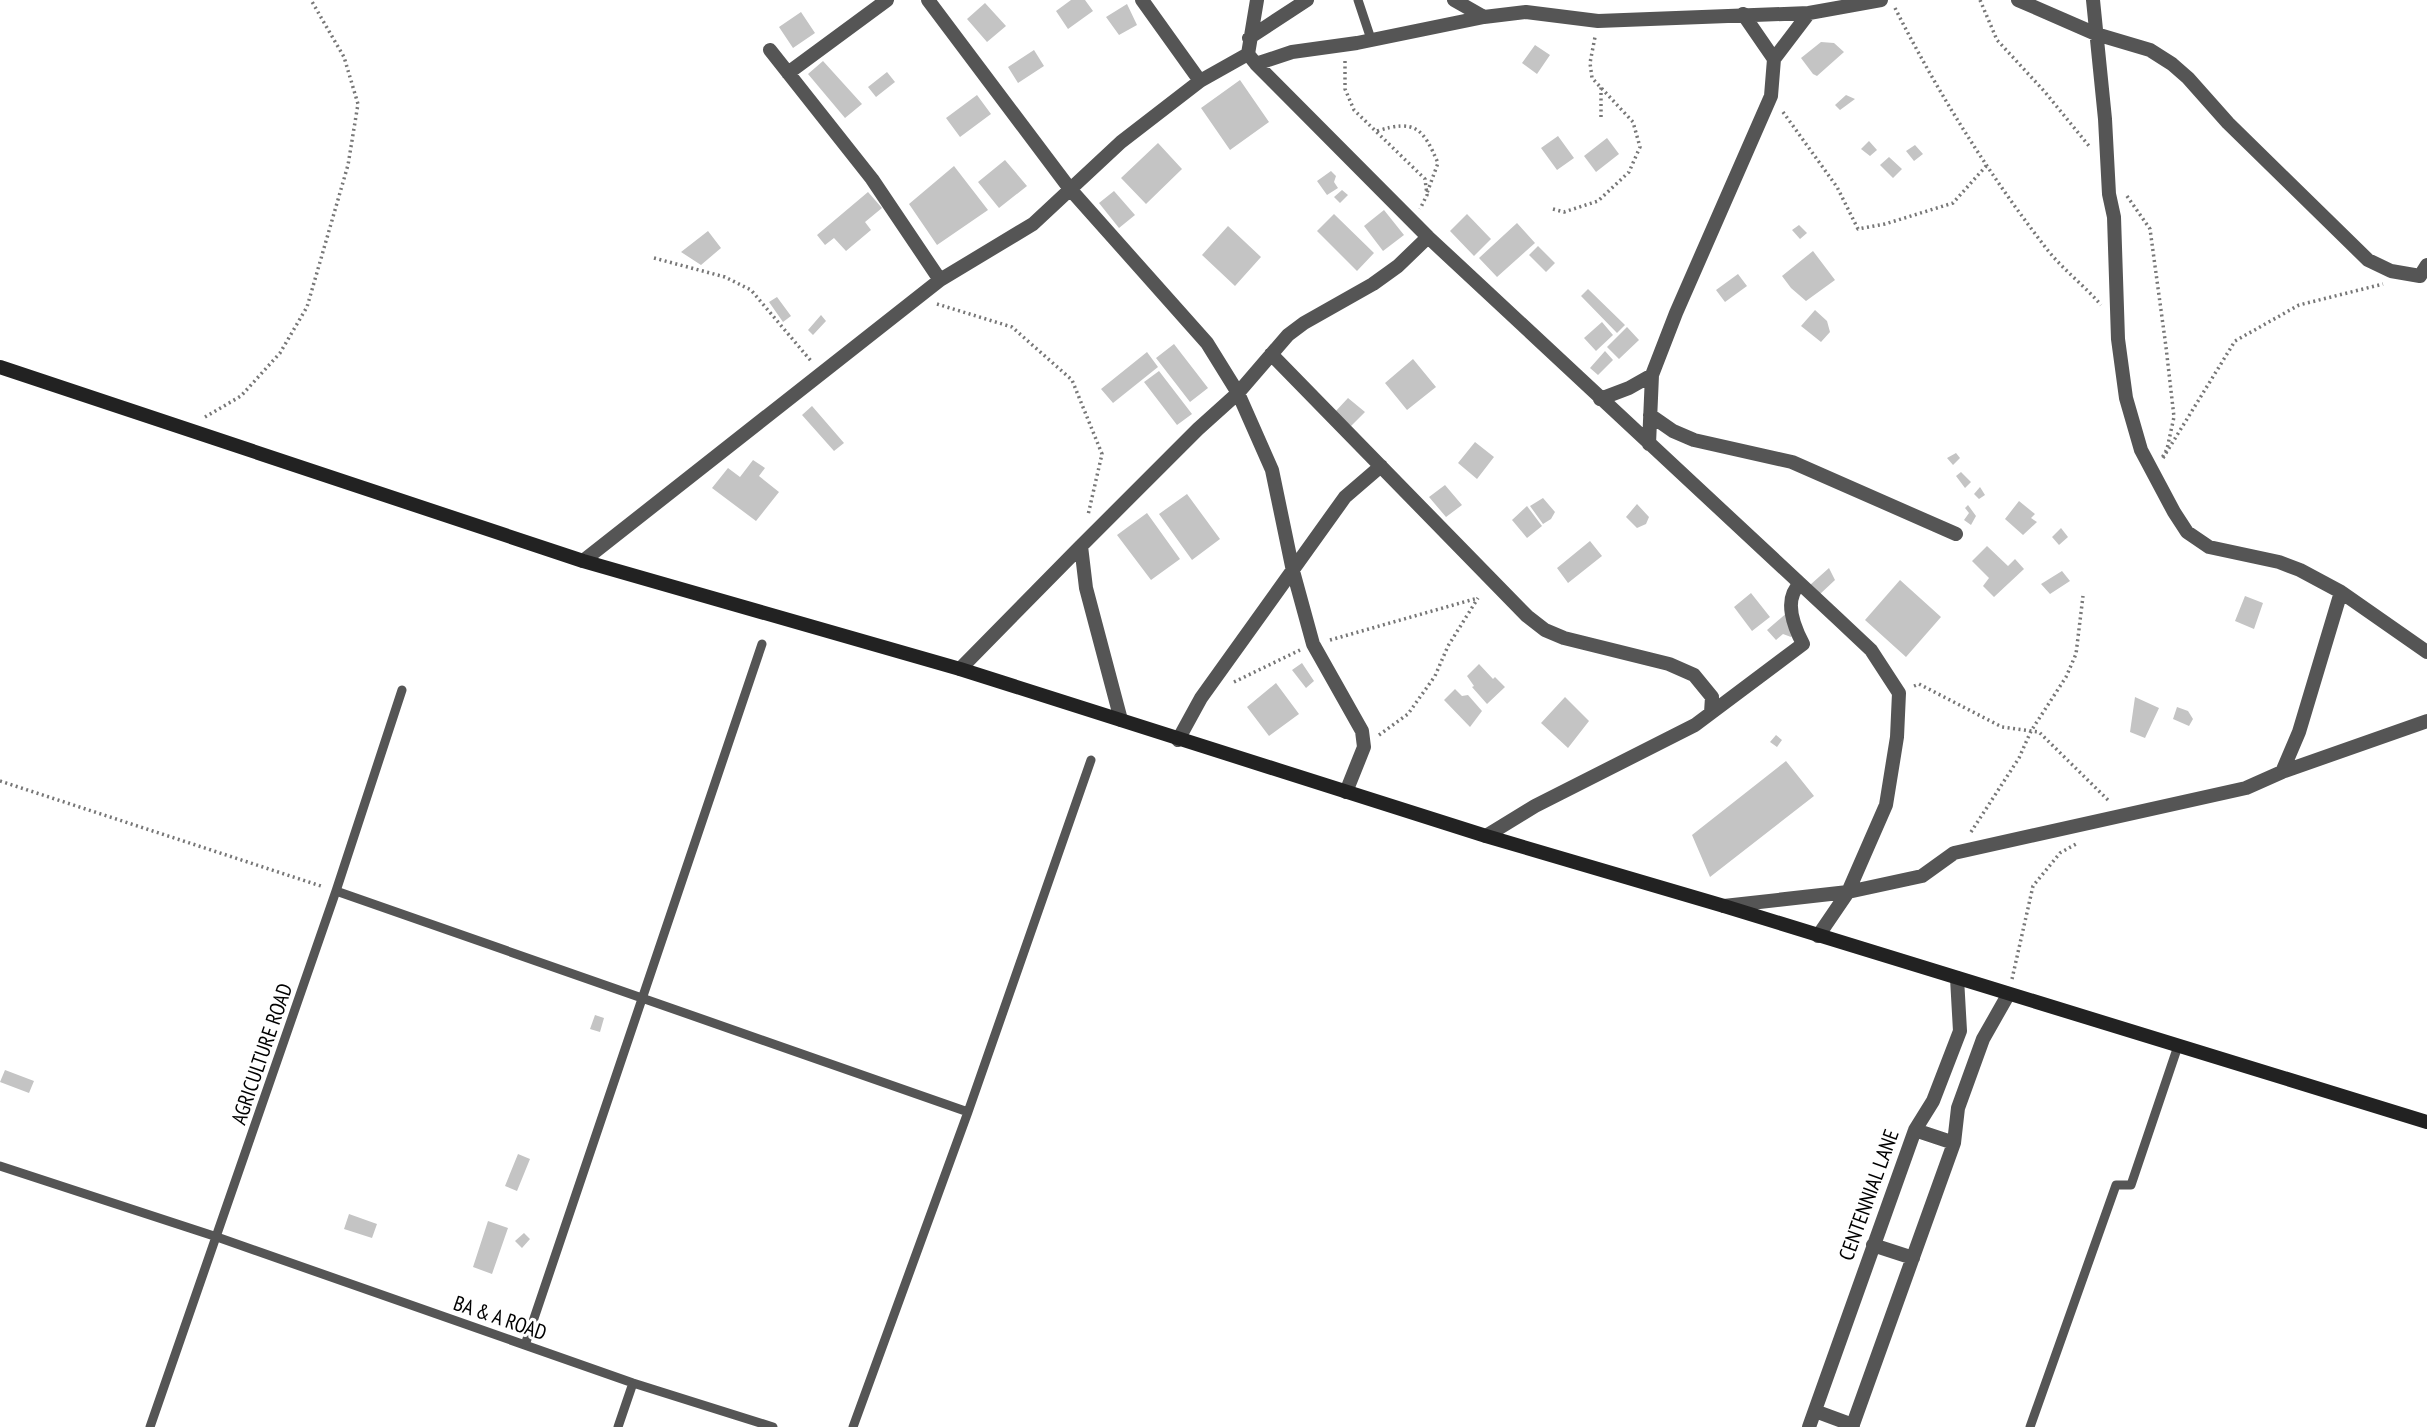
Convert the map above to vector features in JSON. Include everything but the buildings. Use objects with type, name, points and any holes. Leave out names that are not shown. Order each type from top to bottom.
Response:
[{"type":"street","points":[[788,74],[887,0]]},
{"type":"street","points":[[928,0],[1070,189],[1207,343],[1238,393],[1272,470],[1293,571],[1313,644],[1362,731],[1364,747],[1346,792]]},
{"type":"street","points":[[1142,0],[1200,81]]},
{"type":"street","points":[[1257,0],[1249,38],[1252,59],[1414,224],[1871,650],[1899,693],[1898,737],[1886,805],[1848,892],[1818,936]]},
{"type":"street","points":[[1249,38],[1307,0]]},
{"type":"street","points":[[1454,0],[1484,16]]},
{"type":"street","points":[[583,561],[940,280],[1033,224],[1121,142],[1200,81],[1252,59],[1345,45],[1484,16],[1526,12],[1598,21],[1809,13],[1881,0]]},
{"type":"street","points":[[2018,0],[2096,34],[2150,50],[2172,64],[2228,123],[2368,260],[2390,271],[2425,274]]},
{"type":"street","points":[[2093,0],[2105,119],[2109,194],[2114,217],[2118,339],[2126,398],[2141,450],[2187,532],[2209,547],[2279,562],[2300,570],[2342,592],[2427,652]]},
{"type":"street","points":[[1649,443],[1652,375],[1676,313],[1771,96],[1773,59],[1809,13]]},
{"type":"street","points":[[1743,14],[1773,59]]},
{"type":"street","points":[[770,50],[872,179],[940,280]]},
{"type":"street","points":[[960,669],[1198,429],[1238,393],[1271,354],[1304,323],[1373,284],[1398,266],[1428,237]]},
{"type":"street","points":[[1271,354],[1527,616],[1545,630],[1564,638],[1669,664],[1694,675],[1712,696],[1711,713]]},
{"type":"street","points":[[0,367],[583,561],[960,669],[1486,836],[1724,906],[2427,1122]]},
{"type":"street","points":[[1600,399],[1629,388],[1652,375]]},
{"type":"street","points":[[1650,415],[1673,431],[1694,440],[1792,462],[1956,534]]},
{"type":"street","points":[[1178,740],[1201,698],[1345,497],[1381,466]]},
{"type":"street","points":[[1081,546],[1086,587],[1121,720]]},
{"type":"street","points":[[1486,836],[1546,800],[1695,725],[1803,644],[1792,623],[1791,607],[1795,588],[1800,584]]},
{"type":"street","points":[[2283,772],[2299,732],[2342,592]]},
{"type":"street","points":[[1724,906],[1848,892],[1922,876],[1954,853],[2246,788],[2283,772],[2427,721]]},
{"type":"street","name":"CENTENNIAL LANE","points":[[1810,1427],[1915,1130],[1933,1101],[1959,1031],[1957,978]]},
{"type":"street","points":[[1815,1411],[1852,1426],[1954,1143],[1958,1108],[1968,1080],[1983,1039],[2008,995]]},
{"type":"street","points":[[1959,1031],[1983,1039]]},
{"type":"street","points":[[1944,1071],[1968,1080]]},
{"type":"street","points":[[1915,1130],[1954,1143]]},
{"type":"street","points":[[1873,1245],[1913,1258]]},
{"type":"lane","points":[[1358,0],[1371,39]]},
{"type":"lane","points":[[525,1345],[762,644]]},
{"type":"lane","name":"AGRICULTURE ROAD","points":[[150,1427],[218,1237],[402,690]]},
{"type":"lane","points":[[853,1427],[968,1112],[1091,760]]},
{"type":"lane","points":[[336,891],[968,1112]]},
{"type":"lane","points":[[2030,1427],[2116,1185],[2131,1185],[2178,1046]]},
{"type":"lane","name":"BA & A ROAD","points":[[0,1166],[218,1237],[634,1383],[772,1427]]},
{"type":"lane","points":[[618,1427],[634,1383]]},
{"type":"lane","points":[[734,1427],[738,1416]]},
{"type":"path","points":[[184,429],[241,396],[280,354],[307,307],[348,165],[358,104],[344,57],[312,0]]},
{"type":"path","points":[[1891,0],[1927,72],[1987,165],[2048,250],[2106,312]]},
{"type":"path","points":[[1980,0],[1997,40],[2045,92],[2107,169],[2150,229],[2174,417],[2167,449],[2153,473]]},
{"type":"path","points":[[1553,209],[1564,212],[1598,201],[1629,172],[1640,147],[1633,122],[1592,78],[1590,63],[1598,21]]},
{"type":"path","points":[[1345,45],[1345,89],[1354,110],[1426,179],[1427,195]]},
{"type":"path","points":[[1601,88],[1601,117]]},
{"type":"path","points":[[1771,96],[1837,187],[1858,229],[1885,224],[1953,203],[1987,165]]},
{"type":"path","points":[[1377,131],[1398,125],[1414,126],[1428,139],[1438,163],[1414,224]]},
{"type":"path","points":[[654,258],[725,277],[751,290],[821,374]]},
{"type":"path","points":[[2153,473],[2235,341],[2299,305],[2425,274]]},
{"type":"path","points":[[918,298],[1012,327],[1072,380],[1102,454],[1081,546]]},
{"type":"path","points":[[1201,698],[1313,644],[1478,598],[1498,587]]},
{"type":"path","points":[[1954,853],[1980,822],[2019,758],[2031,731],[2066,677],[2076,654],[2083,596]]},
{"type":"path","points":[[1364,747],[1408,714],[1435,676],[1448,646],[1478,598]]},
{"type":"path","points":[[1899,693],[1919,684],[2002,727],[2039,733],[2123,815]]},
{"type":"path","points":[[0,780],[336,891]]},
{"type":"path","points":[[2008,995],[2033,886],[2060,853],[2084,839]]}]
